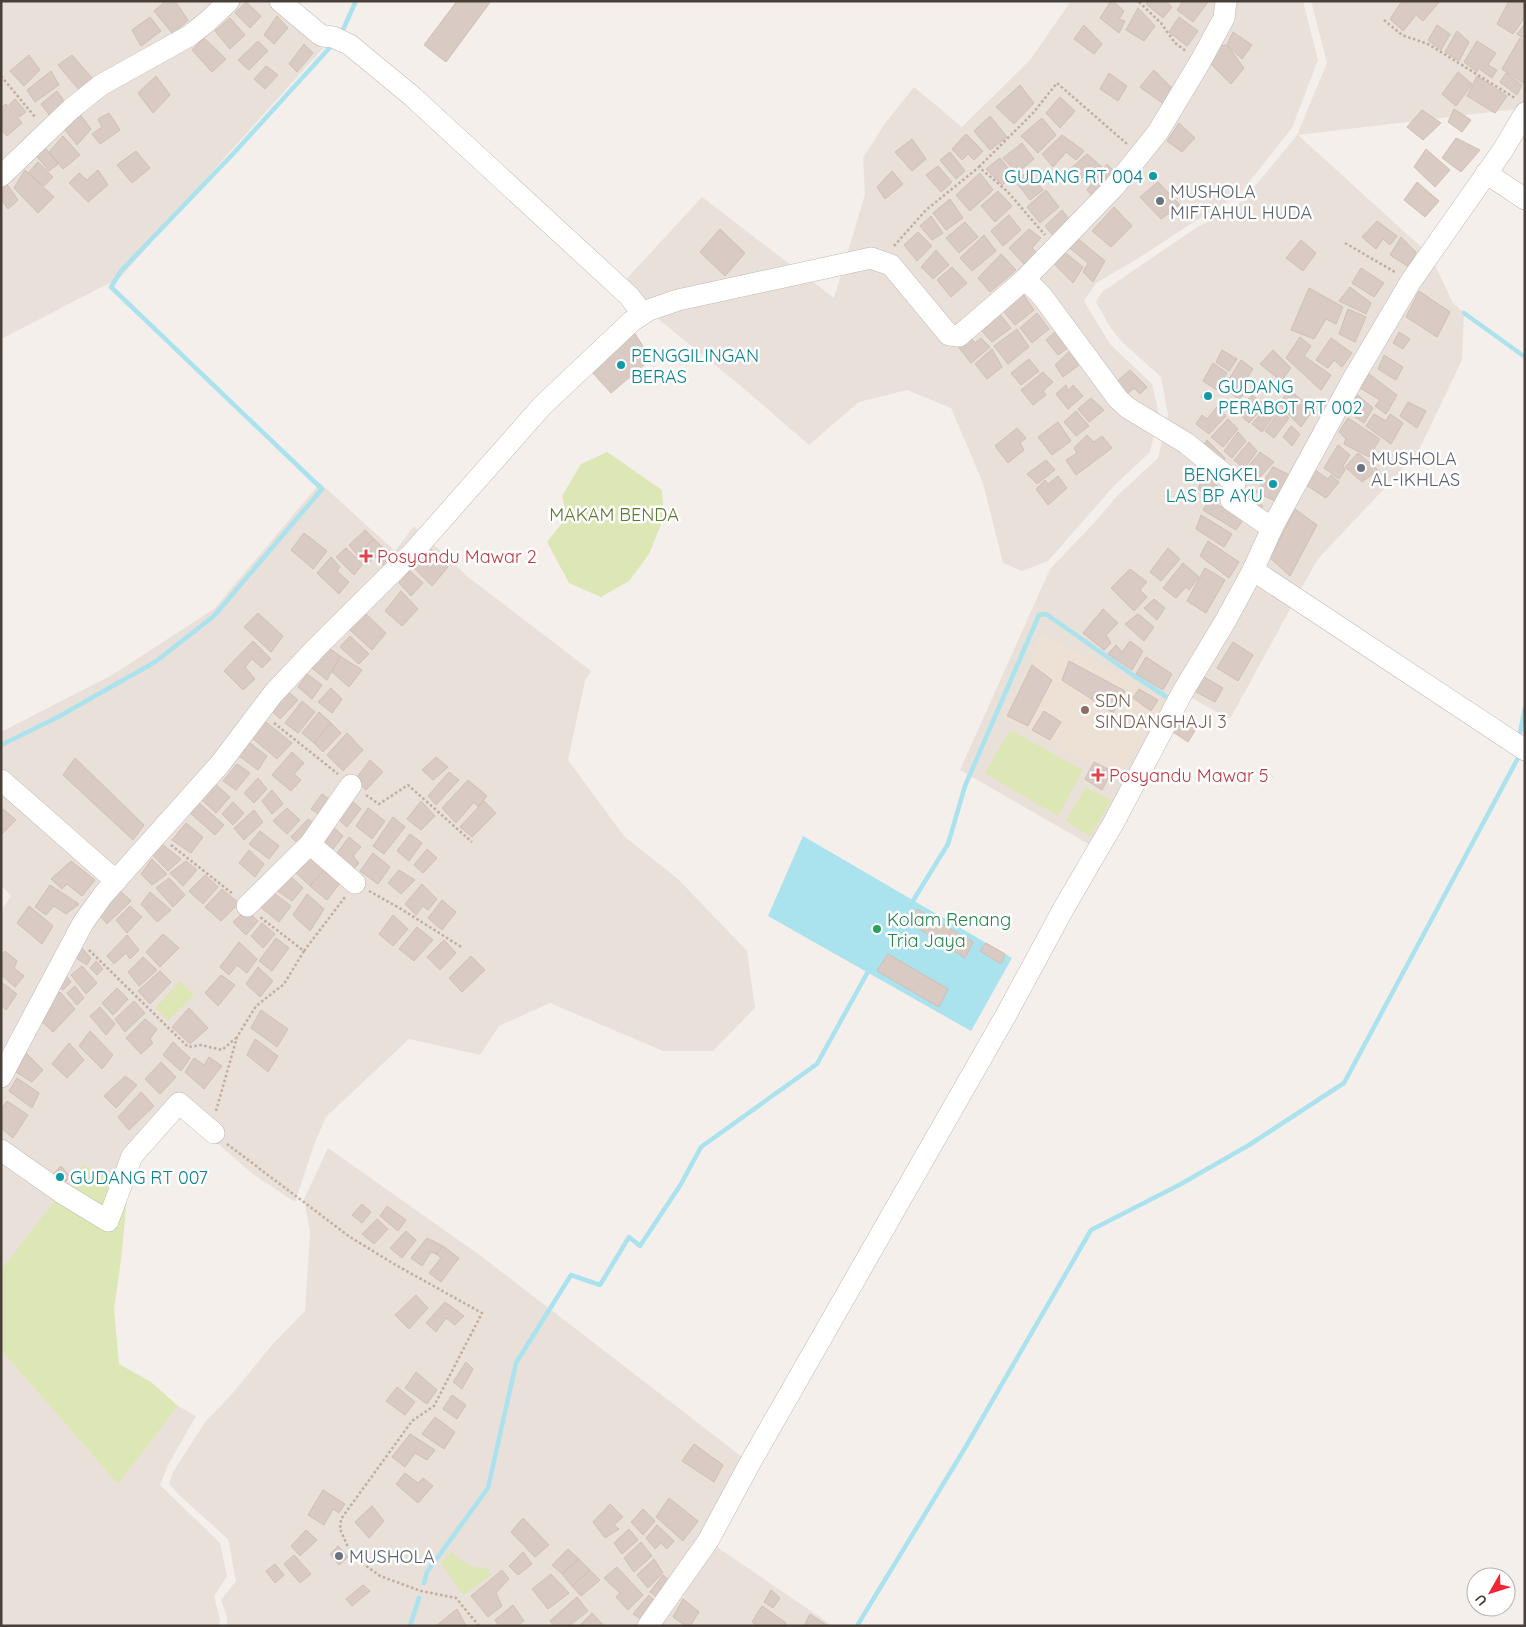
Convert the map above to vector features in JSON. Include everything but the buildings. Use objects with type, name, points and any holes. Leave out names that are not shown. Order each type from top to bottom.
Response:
[{"type":"street","points":[[1,176],[70,109],[101,85],[189,36],[208,22],[229,1]]},
{"type":"street","points":[[280,1],[318,33],[350,45],[412,97],[629,296],[642,313]]},
{"type":"street","points":[[1,1078],[76,937],[98,902],[220,764],[279,687],[414,550],[542,406],[642,313],[678,300],[871,258],[891,265],[949,335],[959,336],[1025,279],[1056,248],[1114,187],[1140,155],[1158,132],[1200,62],[1224,18],[1226,1]]},
{"type":"street","points":[[648,1626],[708,1541],[764,1439],[1006,1015],[1065,906],[1114,822],[1182,693],[1226,620],[1253,570],[1272,528],[1353,379],[1412,281],[1503,150],[1521,106]]},
{"type":"street","points":[[1486,173],[1525,199]]},
{"type":"street","points":[[1025,279],[1042,296],[1118,399],[1151,423],[1186,443],[1235,483],[1231,500],[1272,528]]},
{"type":"street","points":[[1253,570],[1525,750]]},
{"type":"street","points":[[1,780],[116,881]]},
{"type":"street","points":[[247,906],[310,844],[351,785]]},
{"type":"street","points":[[310,844],[355,883]]},
{"type":"street","points":[[1,1150],[62,1193],[108,1221],[132,1156],[179,1103],[214,1133]]},
{"type":"path","points":[[1139,2],[1161,23],[1175,43],[1200,62]]},
{"type":"path","points":[[1384,20],[1402,36],[1428,44],[1521,106]]},
{"type":"path","points":[[1,76],[48,132]]},
{"type":"path","points":[[881,262],[926,210],[979,166],[1033,113],[1057,84],[1140,155]]},
{"type":"path","points":[[979,166],[1007,191],[1056,248]]},
{"type":"path","points":[[1345,243],[1412,281]]},
{"type":"path","points":[[158,835],[304,951]]},
{"type":"path","points":[[463,948],[402,909],[355,883],[304,951],[284,984],[256,1006],[237,1037],[213,1119],[214,1133],[350,1237],[482,1313],[434,1406],[412,1421],[341,1519],[340,1529],[347,1545],[361,1562],[380,1576],[421,1590],[456,1598],[480,1626]]},
{"type":"path","points":[[76,937],[188,1047],[201,1045],[222,1050],[237,1037]]},
{"type":"shaded area","points":[[1,1],[274,1],[325,46],[121,277],[1,339]]},
{"type":"shaded area","points":[[1071,1],[1303,1],[1318,60],[1292,128],[1238,196],[1096,283],[1084,301],[1110,344],[1152,384],[1159,415],[1150,452],[1114,486],[1048,561],[1022,571],[1003,563],[983,483],[951,408],[907,390],[859,402],[809,445],[742,387],[619,287],[702,197],[834,298],[865,194],[863,158],[886,122],[914,87],[962,127],[1030,60]]},
{"type":"shaded area","points":[[1311,1],[1525,1],[1525,108],[1298,135],[1430,255],[1453,303],[1464,313],[1462,360],[1417,454],[1317,560],[1230,719],[1182,693],[1092,846],[960,770],[1050,569],[1118,495],[1158,458],[1168,415],[1161,377],[1122,342],[1110,327],[1096,302],[1102,292],[1193,230],[1243,201],[1297,135],[1327,63]]},
{"type":"shaded area","points":[[320,483],[395,551],[414,526],[468,577],[591,671],[585,681],[568,760],[624,836],[678,879],[747,951],[755,1008],[713,1051],[663,1051],[550,1003],[499,1026],[480,1055],[409,1039],[326,1117],[314,1145],[295,1202],[254,1175],[182,1113],[142,1158],[1,1270],[1,911],[11,896],[1,885],[1,732],[112,675],[214,609]]},
{"type":"shaded area","name":"SDN SINDANGHAJI 3","points":[[1042,633],[1167,701],[1116,781],[1004,718]]},
{"type":"shaded area","points":[[328,1148],[481,1256],[750,1463],[708,1541],[833,1626],[227,1626],[227,1617],[221,1600],[236,1581],[228,1539],[177,1493],[169,1483],[173,1472],[206,1421],[232,1394],[271,1346],[305,1311],[310,1233],[304,1199]]},
{"type":"shaded area","points":[[1,1350],[118,1484],[178,1406],[196,1416],[168,1465],[160,1485],[220,1543],[227,1576],[214,1596],[220,1620],[219,1626],[1,1626]]},
{"type":"green space","name":"MAKAM BENDA","points":[[607,452],[662,490],[664,517],[649,554],[629,581],[601,597],[569,583],[547,542],[567,517],[562,496],[581,464]]},
{"type":"green space","points":[[1010,730],[1083,770],[1058,816],[985,773]]},
{"type":"green space","points":[[1086,787],[1111,800],[1090,836],[1066,821]]},
{"type":"green space","points":[[180,981],[194,995],[168,1021],[156,1008]]},
{"type":"green space","points":[[83,1165],[128,1188],[114,1309],[119,1364],[151,1382],[178,1406],[118,1484],[1,1350],[1,1270]]},
{"type":"green space","points":[[451,1552],[471,1567],[486,1568],[492,1575],[463,1595],[441,1563]]},
{"type":"water","name":"Kolam Renang Tria Jaya","points":[[803,836],[1012,958],[971,1031],[768,916]]},
{"type":"waterway","points":[[341,34],[356,1]]},
{"type":"waterway","points":[[1,745],[58,717],[155,662],[214,616],[322,489],[111,287],[121,271],[232,155],[333,44]]},
{"type":"waterway","points":[[1464,313],[1525,357]]},
{"type":"waterway","points":[[911,904],[948,844],[965,786],[1039,615],[1046,614],[1165,696]]},
{"type":"waterway","points":[[1519,738],[1525,708]]},
{"type":"waterway","points":[[857,1626],[965,1448],[1091,1230],[1181,1184],[1249,1145],[1344,1083],[1518,758],[1518,753]]},
{"type":"waterway","points":[[424,1583],[427,1572],[488,1488],[516,1363],[571,1275],[600,1285],[629,1237],[640,1246],[681,1184],[701,1147],[817,1064],[870,968]]},
{"type":"waterway","points":[[410,1626],[419,1598]]},
{"type":"place","name":"GUDANG RT 004","points":[[1153,176]]},
{"type":"place","name":"MUSHOLA MIFTAHUL HUDA","points":[[1160,201]]},
{"type":"place","name":"PENGGILINGAN BERAS","points":[[621,365]]},
{"type":"place","name":"GUDANG PERABOT RT 002","points":[[1208,396]]},
{"type":"place","name":"MUSHOLA AL-IKHLAS","points":[[1361,468]]},
{"type":"place","name":"BENGKEL LAS BP AYU","points":[[1273,484]]},
{"type":"place","name":"Posyandu Mawar 2","points":[[366,556]]},
{"type":"place","name":"SDN SINDANGHAJI 3","points":[[1085,710]]},
{"type":"place","name":"Posyandu Mawar 5","points":[[1098,775]]},
{"type":"place","name":"Kolam Renang Tria Jaya","points":[[877,929]]},
{"type":"place","name":"GUDANG RT 007","points":[[60,1177]]},
{"type":"place","name":"MUSHOLA","points":[[339,1556]]}]
